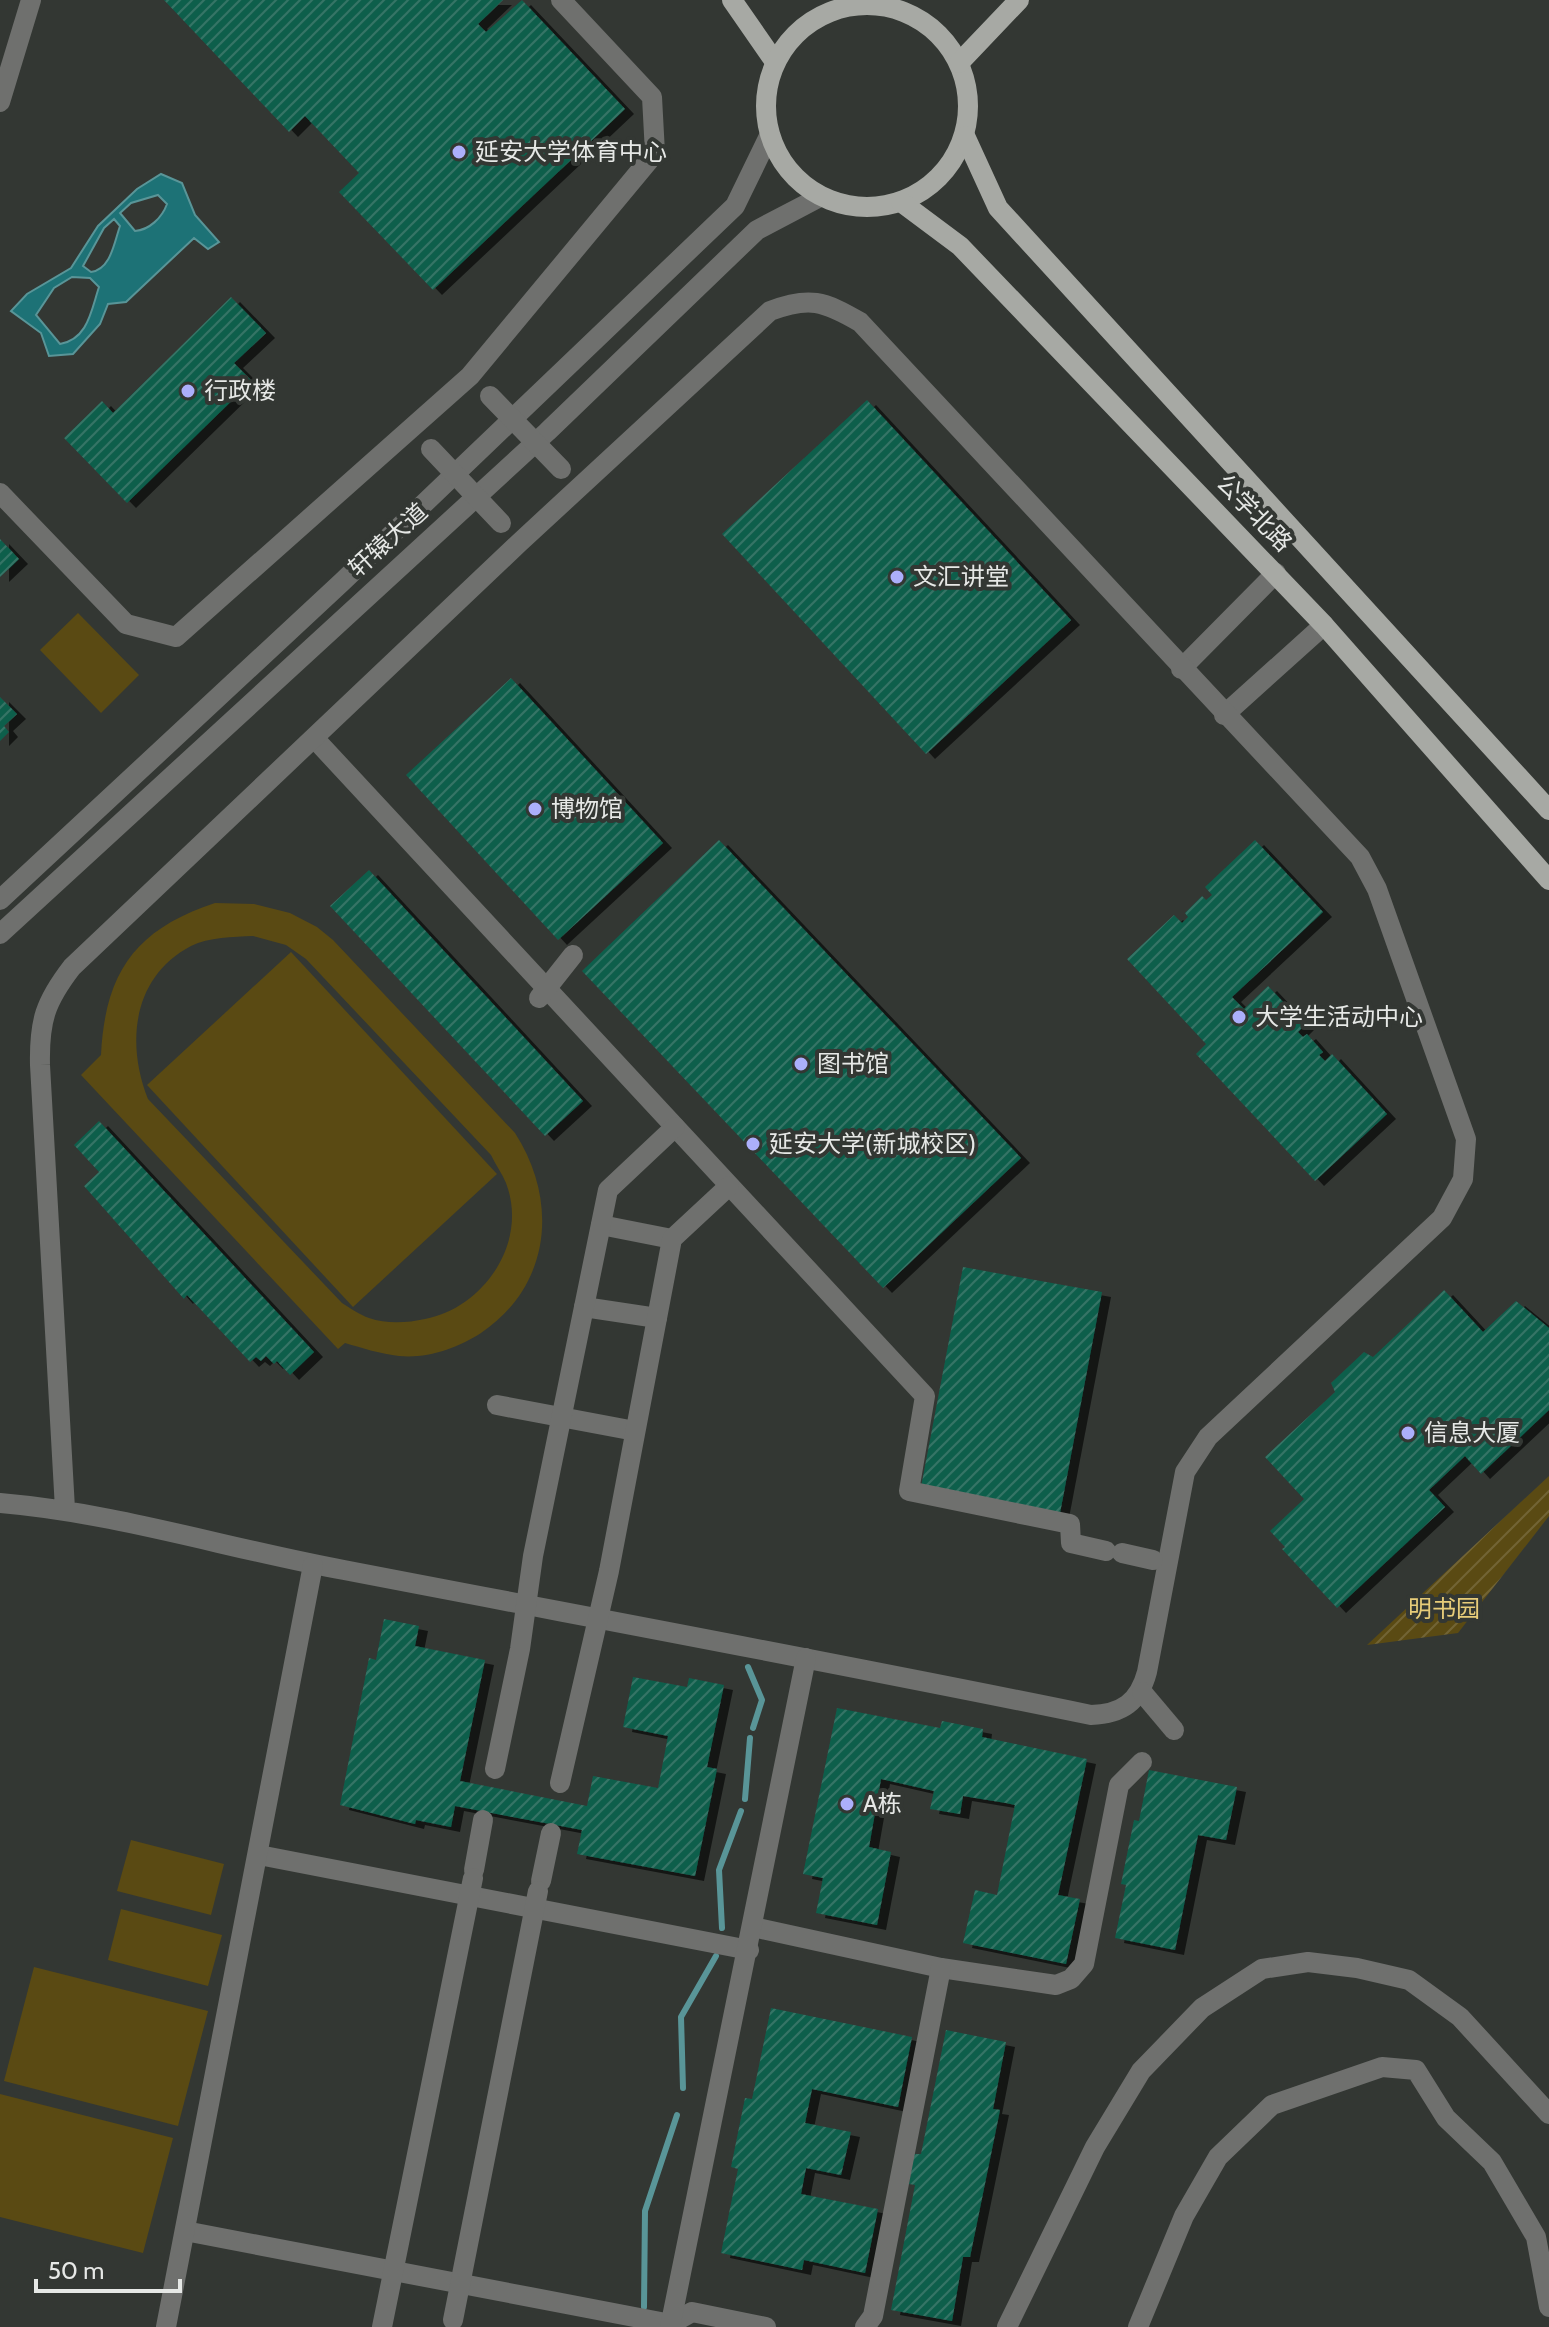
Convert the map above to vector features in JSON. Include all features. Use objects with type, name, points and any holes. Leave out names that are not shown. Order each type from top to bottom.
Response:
[{"type":"main road","points":[[732,0],[775,62]]},
{"type":"main road","points":[[959,63],[1019,0]]},
{"type":"main road","points":[[834,4],[903,4],[932,28],[959,63],[967,87],[969,111],[965,136],[941,176],[901,202],[874,208],[846,206],[820,197],[788,172],[769,136],[765,111],[767,86],[775,62],[802,28],[834,4]]},
{"type":"main road","name":"公学北路","points":[[965,136],[998,208],[1549,810]]},
{"type":"main road","name":"公学北路","points":[[901,202],[960,246],[1276,573],[1549,880]]},
{"type":"street","points":[[0,493],[126,624],[176,637],[470,376],[655,153],[652,97],[561,0]]},
{"type":"street","points":[[0,102],[28,2]]},
{"type":"street","name":"轩辕大道","points":[[0,900],[342,582],[735,206],[769,136]]},
{"type":"street","name":"轩辕大道","points":[[0,934],[547,432],[757,230],[820,197]]},
{"type":"street","points":[[0,1503],[65,1509],[313,1565],[1091,1715],[1108,1715],[1126,1707],[1142,1692],[1185,1472],[1208,1437],[1442,1218],[1463,1179],[1466,1139],[1377,889],[1360,857],[1181,669],[860,322],[830,305],[799,300],[770,311],[519,543],[72,967],[51,994],[40,1029],[40,1065],[65,1509]]},
{"type":"street","points":[[470,376],[580,489]]},
{"type":"street","points":[[413,426],[519,543]]},
{"type":"street","points":[[1181,669],[1276,573]]},
{"type":"street","points":[[1224,715],[1324,625]]},
{"type":"street","points":[[315,739],[543,993],[675,1127],[925,1396],[909,1491],[1070,1524],[1071,1543],[1153,1560]]},
{"type":"street","points":[[543,993],[573,955]]},
{"type":"street","points":[[495,1769],[608,1190],[675,1127]]},
{"type":"street","points":[[560,1783],[597,1618],[672,1239],[729,1186]]},
{"type":"street","points":[[601,1225],[672,1239]]},
{"type":"street","points":[[584,1307],[657,1318]]},
{"type":"street","points":[[497,1405],[635,1431]]},
{"type":"street","points":[[166,2327],[313,1565]]},
{"type":"street","points":[[671,2325],[806,1658]]},
{"type":"street","points":[[1142,1692],[1174,1730]]},
{"type":"street","points":[[753,1927],[941,1968],[1056,1985],[1071,1979],[1084,1964],[1119,1785],[1142,1762]]},
{"type":"street","points":[[382,2327],[483,1820]]},
{"type":"street","points":[[452,2324],[551,1833]]},
{"type":"street","points":[[259,1855],[472,1881],[538,1893],[749,1950]]},
{"type":"street","points":[[1007,2327],[1095,2147],[1141,2071],[1202,2008],[1262,1969],[1308,1962],[1357,1968],[1409,1980],[1460,2017],[1549,2114]]},
{"type":"street","points":[[865,2327],[873,2316],[941,1968]]},
{"type":"street","points":[[1138,2327],[1184,2216],[1218,2157],[1272,2105],[1382,2067],[1416,2070],[1446,2118],[1492,2162],[1536,2237],[1549,2307]]},
{"type":"street","points":[[185,2231],[671,2325],[692,2312],[766,2327]]},
{"type":"green space","points":[[78,613],[139,675],[101,713],[40,650]]},
{"type":"green space","points":[[215,903],[254,904],[290,913],[317,927],[333,940],[515,1133],[529,1159],[538,1186],[542,1214],[541,1241],[534,1267],[522,1291],[504,1314],[481,1333],[452,1348],[420,1356],[392,1355],[345,1343],[338,1349],[81,1075],[101,1055],[109,1000],[130,958],[164,926]],"holes":[[[253,936],[286,945],[306,959],[491,1155],[506,1183],[512,1206],[506,1249],[482,1287],[465,1302],[446,1312],[418,1320],[389,1322],[366,1317],[342,1303],[148,1099],[141,1078],[136,1035],[139,1014],[156,975],[171,959],[205,941]]]},
{"type":"green space","points":[[291,952],[497,1174],[353,1307],[147,1085]]},
{"type":"green space","name":"明书园","points":[[1549,1476],[1549,1516],[1458,1633],[1367,1645]]},
{"type":"green space","points":[[131,1840],[224,1864],[211,1915],[117,1891]]},
{"type":"green space","points":[[121,1909],[222,1935],[208,1986],[108,1960]]},
{"type":"green space","points":[[34,1967],[208,2011],[178,2126],[4,2081]]},
{"type":"green space","points":[[0,2094],[173,2138],[143,2253],[0,2217]]},
{"type":"water","points":[[161,174],[182,183],[195,215],[219,242],[208,249],[194,238],[126,302],[108,304],[100,324],[73,354],[49,356],[41,333],[11,311],[27,294],[71,268],[98,226],[137,189]],"holes":[[[158,195],[167,204],[162,214],[150,226],[135,231],[120,213],[131,203]],[[114,219],[120,226],[107,261],[91,272],[83,266],[104,228]],[[72,277],[90,278],[99,287],[83,330],[60,344],[36,315],[54,288]]]},
{"type":"building","name":"延安大学体育中心","points":[[164,0],[503,0],[478,24],[486,32],[522,0],[625,109],[433,290],[339,192],[359,173],[305,116],[289,132]]},
{"type":"building","name":"行政楼","points":[[231,297],[266,333],[234,363],[252,381],[127,503],[64,438],[102,401],[113,413]]},
{"type":"building","name":"文汇讲堂","points":[[867,400],[1071,620],[926,754],[722,534]]},
{"type":"building","points":[[0,539],[19,559],[0,577]]},
{"type":"building","name":"博物馆","points":[[511,678],[663,843],[558,940],[406,775]]},
{"type":"building","points":[[0,697],[17,714],[4,726],[9,732],[0,741]]},
{"type":"building","name":"图书馆","points":[[719,840],[1021,1158],[883,1288],[582,971]]},
{"type":"building","name":"大学生活动中心","points":[[1255,840],[1323,912],[1232,997],[1244,1009],[1268,986],[1305,1025],[1298,1032],[1303,1037],[1307,1034],[1323,1052],[1319,1055],[1325,1061],[1332,1054],[1387,1114],[1315,1181],[1196,1054],[1206,1044],[1127,959],[1174,915],[1182,923],[1188,917],[1185,913],[1202,896],[1206,900],[1212,895],[1205,887]]},
{"type":"building","points":[[369,870],[583,1101],[545,1136],[330,906]]},
{"type":"building","points":[[99,1121],[314,1352],[290,1375],[277,1361],[274,1364],[266,1356],[261,1361],[256,1357],[250,1362],[187,1295],[184,1299],[84,1186],[99,1172],[74,1145]]},
{"type":"building","points":[[963,1267],[1102,1292],[1060,1513],[921,1487]]},
{"type":"building","name":"信息大厦","points":[[1444,1290],[1483,1332],[1516,1301],[1549,1328],[1549,1410],[1481,1474],[1465,1456],[1429,1490],[1445,1507],[1337,1608],[1282,1549],[1285,1547],[1270,1531],[1304,1499],[1265,1457],[1335,1392],[1331,1383],[1364,1352],[1373,1357]]},
{"type":"building","points":[[384,1619],[419,1626],[415,1646],[485,1660],[460,1781],[587,1806],[593,1776],[658,1788],[668,1736],[623,1727],[633,1677],[687,1687],[689,1678],[724,1685],[707,1767],[717,1769],[695,1876],[577,1854],[582,1830],[455,1806],[451,1827],[416,1820],[415,1824],[340,1805],[369,1658],[376,1660]]},
{"type":"building","points":[[837,1708],[940,1728],[942,1721],[983,1729],[982,1737],[1087,1759],[1058,1895],[1080,1899],[1066,1964],[963,1943],[975,1890],[997,1895],[1015,1805],[1006,1803],[963,1796],[960,1814],[930,1809],[934,1791],[881,1779],[869,1847],[891,1852],[877,1925],[816,1913],[823,1878],[803,1874]]},
{"type":"building","points":[[1149,1770],[1237,1787],[1226,1840],[1198,1835],[1175,1950],[1115,1938],[1126,1885],[1121,1884],[1134,1820],[1139,1821]]},
{"type":"building","points":[[771,2008],[912,2037],[898,2107],[812,2089],[805,2123],[851,2132],[841,2175],[806,2168],[801,2194],[878,2209],[865,2273],[804,2260],[802,2270],[721,2253],[738,2169],[731,2167],[745,2098],[752,2099]]},
{"type":"building","points":[[946,2030],[1006,2042],[993,2109],[1000,2110],[970,2257],[963,2257],[952,2321],[891,2310],[915,2185],[909,2184],[914,2154],[921,2154]]},
{"type":"waterway","points":[[748,1667],[762,1700],[753,1728]]},
{"type":"waterway","points":[[745,1799],[750,1738]]},
{"type":"waterway","points":[[722,1928],[719,1870],[741,1811]]},
{"type":"waterway","points":[[683,2088],[681,2017],[716,1956]]},
{"type":"waterway","points":[[644,2307],[645,2211],[677,2115]]},
{"type":"place","name":"延安大学体育中心","points":[[459,152]]},
{"type":"place","name":"行政楼","points":[[188,391]]},
{"type":"place","name":"文汇讲堂","points":[[897,577]]},
{"type":"place","name":"博物馆","points":[[535,809]]},
{"type":"place","name":"大学生活动中心","points":[[1239,1017]]},
{"type":"place","name":"图书馆","points":[[801,1064]]},
{"type":"place","name":"延安大学(新城校区)","points":[[753,1144]]},
{"type":"place","name":"信息大厦","points":[[1408,1433]]},
{"type":"place","name":"A栋","points":[[847,1804]]}]
